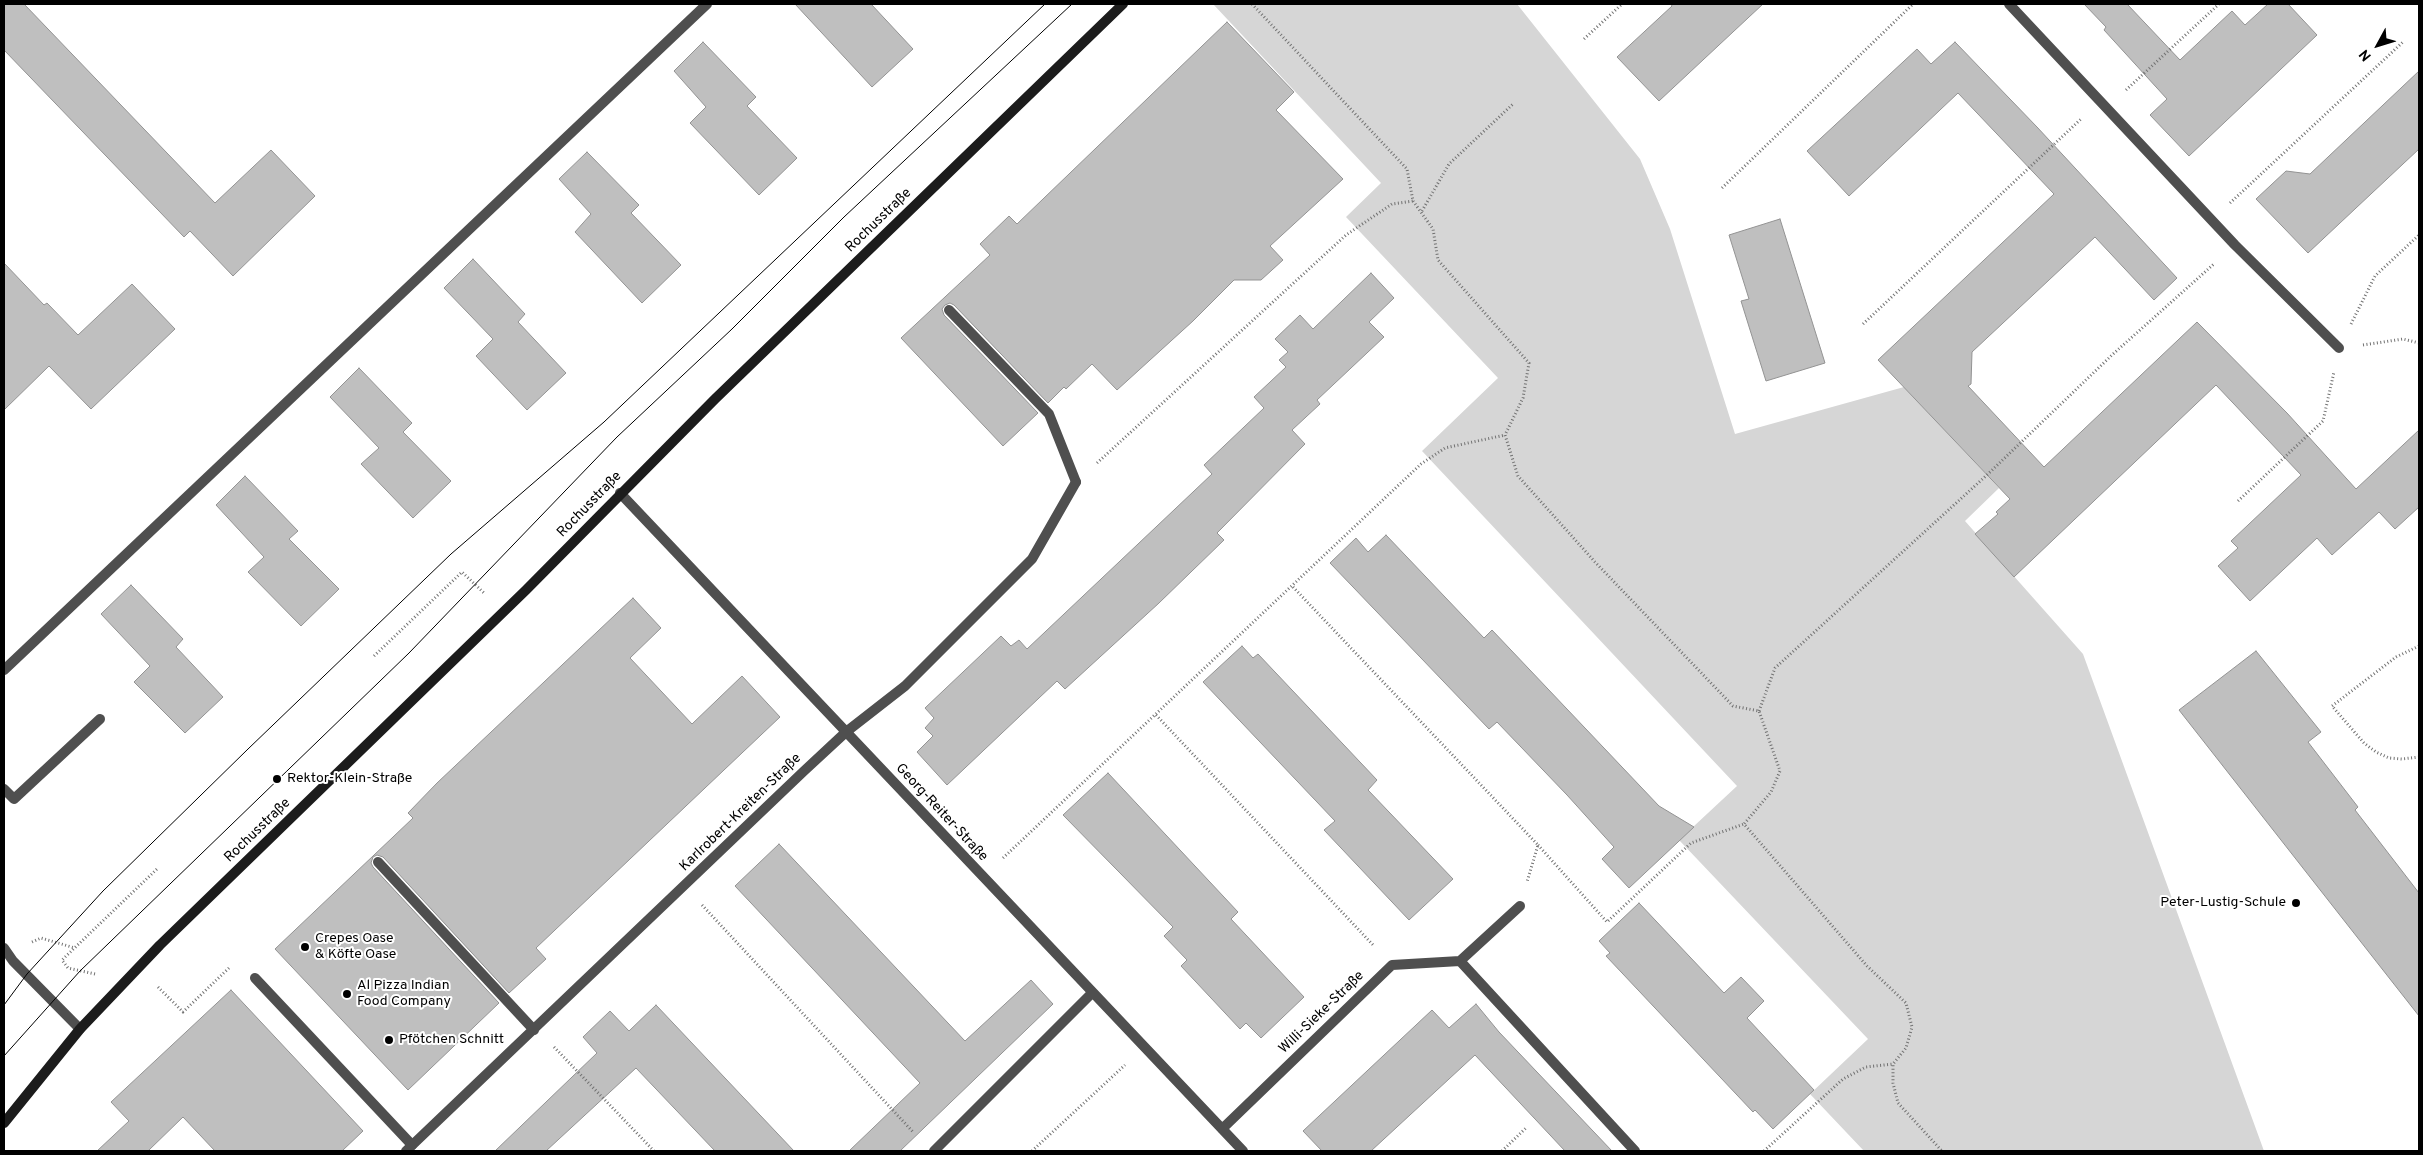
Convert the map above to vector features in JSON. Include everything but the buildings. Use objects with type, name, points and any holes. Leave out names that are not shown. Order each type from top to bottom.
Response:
[{"type":"street","points":[[4,670],[707,4]]},
{"type":"street","name":"Rochusstraße","points":[[4,1124],[80,1029],[139,968],[526,590],[620,493],[1123,4]]},
{"type":"street","points":[[2009,4],[2235,245],[2340,348]]},
{"type":"street","points":[[949,310],[1049,414],[1076,482]]},
{"type":"street","name":"Karlrobert-Kreiten-Straße","points":[[409,1148],[846,732],[905,686],[1032,559],[1076,482]]},
{"type":"street","name":"Georg-Reiter-Straße","points":[[620,493],[1243,1151]]},
{"type":"street","points":[[4,788],[14,799],[100,719]]},
{"type":"street","points":[[378,862],[535,1029]]},
{"type":"street","points":[[1392,965],[1460,961],[1520,906]]},
{"type":"street","points":[[4,949],[13,961],[80,1029]]},
{"type":"street","points":[[1460,961],[1635,1151]]},
{"type":"street","name":"Willi-Sieke-Straße","points":[[1222,1129],[1392,965]]},
{"type":"street","points":[[255,978],[409,1148]]},
{"type":"street","points":[[934,1151],[1092,993]]},
{"type":"path","points":[[1252,4],[1407,169],[1413,201],[1422,211],[1433,229],[1438,260],[1529,363],[1523,398],[1505,435],[1518,476],[1595,562],[1733,706],[1759,712]]},
{"type":"path","points":[[1584,39],[1622,4]]},
{"type":"path","points":[[1722,188],[1913,4]]},
{"type":"path","points":[[1863,324],[2104,104],[2219,4]]},
{"type":"path","points":[[2212,220],[2403,42]]},
{"type":"path","points":[[1422,211],[1449,164],[1513,104]]},
{"type":"path","points":[[1076,482],[1346,234],[1392,204],[1413,201]]},
{"type":"path","points":[[1293,587],[1538,845],[1607,922],[1691,843],[1744,824],[1771,792],[1780,771],[1759,712],[1776,668],[1988,474],[2112,355],[2235,245]]},
{"type":"path","points":[[2340,348],[2403,339],[2419,344]]},
{"type":"path","points":[[983,877],[1293,587],[1421,464],[1445,448],[1505,435]]},
{"type":"path","points":[[374,656],[462,572],[488,597]]},
{"type":"path","points":[[2419,646],[2396,657],[2332,706],[2364,743],[2376,752],[2395,759],[2419,757]]},
{"type":"path","points":[[1156,715],[1392,965]]},
{"type":"path","points":[[1744,824],[1868,966],[1906,1004],[1912,1027],[1906,1048],[1893,1064],[1892,1083],[1898,1103],[1942,1151]]},
{"type":"path","points":[[1520,906],[1538,845]]},
{"type":"path","points":[[158,868],[62,960],[68,968],[96,974],[129,961],[139,968],[183,1012],[231,966]]},
{"type":"path","points":[[684,887],[919,1137]]},
{"type":"path","points":[[13,961],[29,943],[41,938],[75,948]]},
{"type":"path","points":[[535,1029],[654,1151]]},
{"type":"path","points":[[1032,1151],[1144,1047]]},
{"type":"path","points":[[1764,1151],[1843,1079],[1866,1067],[1893,1064]]},
{"type":"path","points":[[1502,1151],[1527,1127]]},
{"type":"shaded area","points":[[1213,4],[1517,4],[1640,159],[1670,229],[1735,434],[1904,387],[1999,488],[1965,521],[2083,654],[2264,1151],[1864,1151],[1810,1094],[1868,1039],[1679,840],[1737,786],[1422,451],[1498,378],[1346,217],[1381,183]]},
{"type":"tram line","points":[[4,1005],[27,974],[103,891],[248,749],[451,554],[604,422],[1045,4]]},
{"type":"tram line","points":[[4,1056],[80,971],[409,653],[617,437],[732,329],[844,217],[1072,4]]},
{"type":"place","name":"Rektor-Klein-Straße","points":[[277,779]]},
{"type":"place","name":"Peter-Lustig-Schule","points":[[2296,903]]},
{"type":"place","name":"Crepes Oase & Köfte Oase","points":[[305,947]]},
{"type":"place","name":"Al Pizza Indian Food Company","points":[[347,994]]},
{"type":"place","name":"Pfötchen Schnitt","points":[[389,1040]]}]
